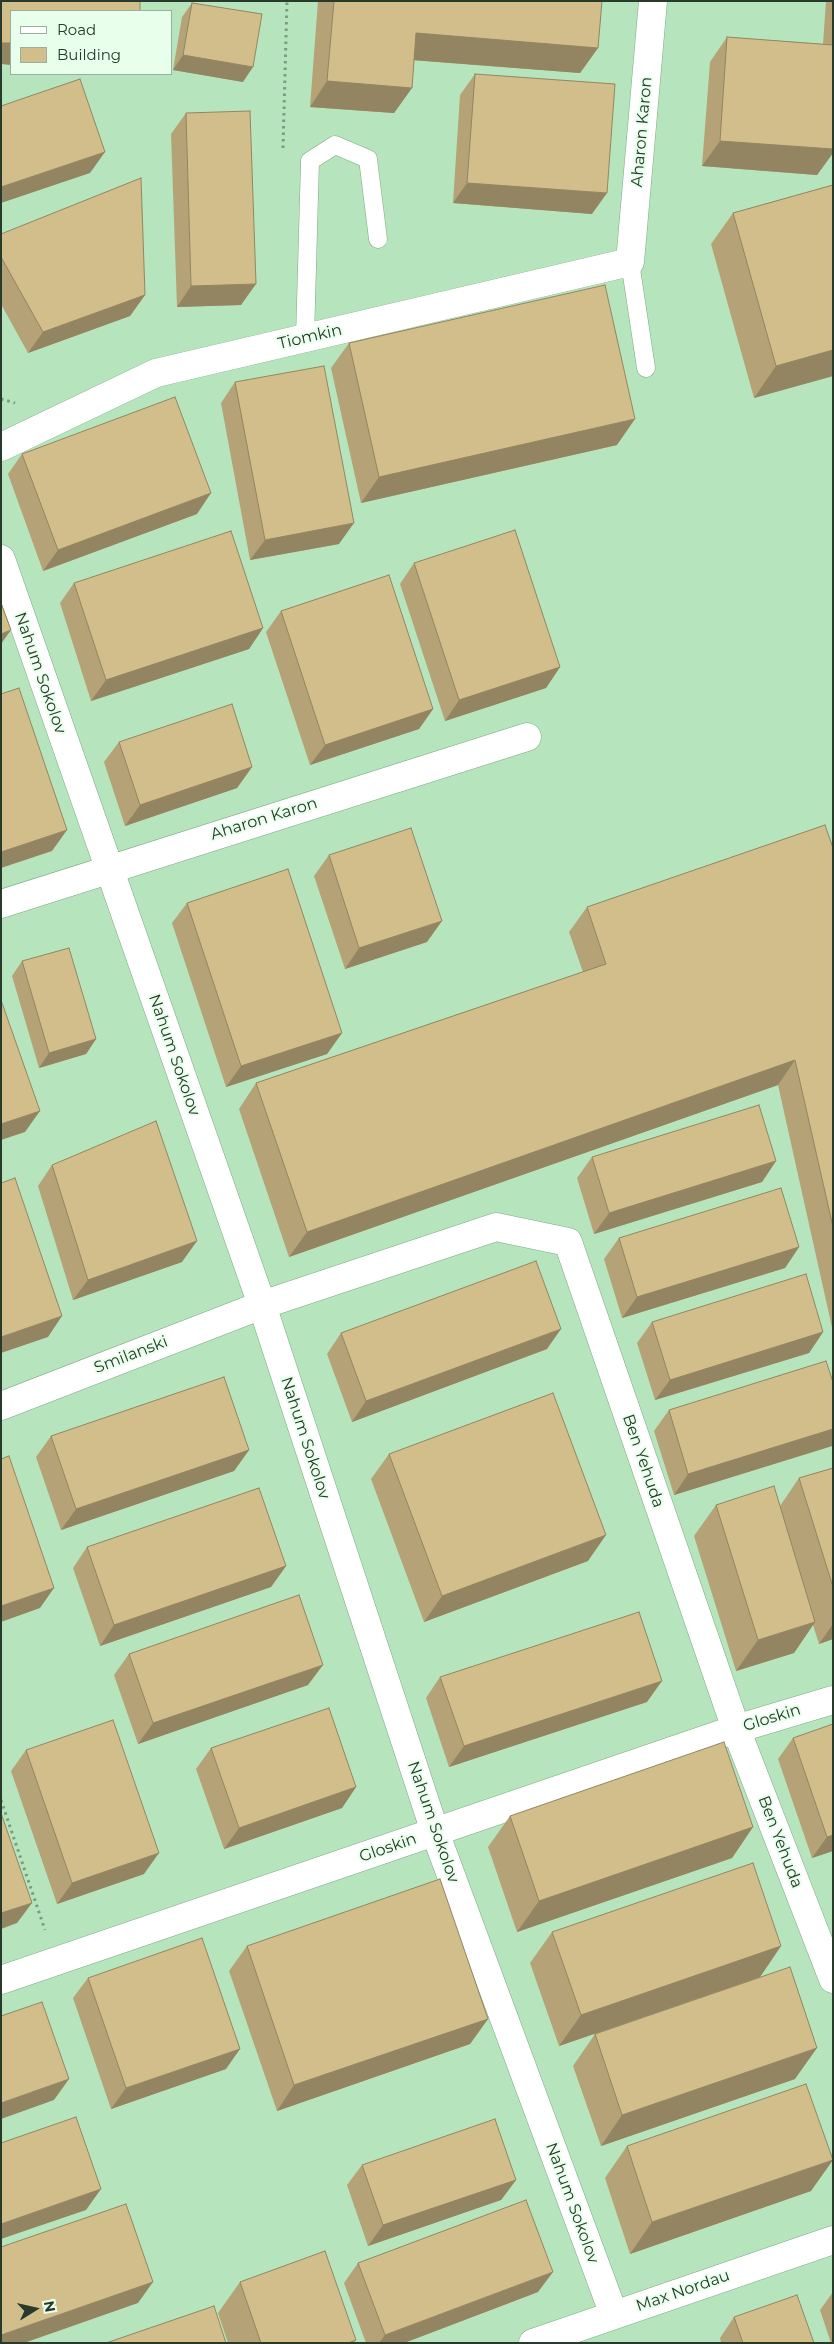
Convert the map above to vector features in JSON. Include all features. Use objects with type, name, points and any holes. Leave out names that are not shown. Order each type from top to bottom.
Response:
[{"type":"street","name":"Aharon Karon","points":[[630,262],[654,4]]},
{"type":"street","name":"Tiomkin","points":[[1,447],[156,373],[630,262]]},
{"type":"street","name":"Nahum Sokolov","points":[[1,559],[262,1305],[435,1832],[614,2315]]},
{"type":"street","name":"Aharon Karon","points":[[1,904],[108,868],[527,736]]},
{"type":"street","name":"Ben Yehuda","points":[[262,1305],[496,1227],[568,1242],[736,1729],[833,1980]]},
{"type":"street","name":"Smilanski","points":[[1,1406],[262,1305]]},
{"type":"street","name":"Gloskin","points":[[1,1980],[736,1729],[833,1700]]},
{"type":"street","name":"Max Nordau","points":[[533,2343],[833,2240]]},
{"type":"lane","points":[[305,338],[310,161],[335,145],[368,159],[378,239]]},
{"type":"lane","points":[[630,262],[646,368]]},
{"type":"path","points":[[1,1800],[55,1962]]},
{"type":"building","points":[[1,1],[140,1],[140,10],[10,10],[10,43],[1,43]]},
{"type":"building","points":[[334,1],[602,1],[598,48],[416,33],[412,88],[327,81]]},
{"type":"building","points":[[192,3],[262,14],[253,67],[183,55]]},
{"type":"building","points":[[727,37],[833,45],[833,149],[720,141]]},
{"type":"building","points":[[475,74],[615,84],[607,193],[467,183]]},
{"type":"building","points":[[80,79],[105,152],[1,187],[1,106]]},
{"type":"building","points":[[250,111],[256,284],[191,286],[186,113]]},
{"type":"building","points":[[141,178],[145,295],[43,332],[1,257],[1,234]]},
{"type":"building","points":[[833,185],[833,350],[776,366],[733,213]]},
{"type":"building","points":[[605,285],[635,419],[379,477],[349,343]]},
{"type":"building","points":[[324,366],[354,523],[265,540],[235,382]]},
{"type":"building","points":[[175,397],[211,493],[58,550],[22,454]]},
{"type":"building","points":[[515,530],[560,667],[459,700],[414,563]]},
{"type":"building","points":[[231,531],[263,628],[106,680],[74,583]]},
{"type":"building","points":[[389,575],[433,709],[325,745],[281,611]]},
{"type":"building","points":[[1,603],[11,630],[1,634]]},
{"type":"building","points":[[19,688],[67,830],[1,852],[1,694]]},
{"type":"building","points":[[232,704],[252,767],[140,805],[119,742]]},
{"type":"building","points":[[825,825],[833,848],[833,1227],[795,1060],[307,1232],[256,1083],[606,964],[587,907]]},
{"type":"building","points":[[411,828],[442,921],[359,948],[329,855]]},
{"type":"building","points":[[288,869],[342,1033],[241,1066],[187,903]]},
{"type":"building","points":[[69,948],[96,1039],[49,1053],[22,961]]},
{"type":"building","points":[[1,1000],[40,1111],[1,1124]]},
{"type":"building","points":[[759,1105],[776,1161],[609,1213],[592,1157]]},
{"type":"building","points":[[156,1121],[197,1241],[88,1280],[52,1165]]},
{"type":"building","points":[[15,1178],[62,1316],[1,1337],[1,1183]]},
{"type":"building","points":[[781,1188],[799,1247],[637,1297],[619,1238]]},
{"type":"building","points":[[536,1261],[561,1329],[366,1401],[341,1333]]},
{"type":"building","points":[[806,1274],[823,1332],[670,1380],[652,1322]]},
{"type":"building","points":[[826,1361],[833,1382],[833,1429],[688,1474],[669,1410]]},
{"type":"building","points":[[224,1377],[249,1450],[76,1509],[51,1436]]},
{"type":"building","points":[[553,1393],[606,1535],[442,1596],[389,1454]]},
{"type":"building","points":[[9,1456],[54,1588],[1,1606],[1,1459]]},
{"type":"building","points":[[833,1468],[833,1587],[799,1478]]},
{"type":"building","points":[[774,1486],[815,1622],[758,1640],[716,1505]]},
{"type":"building","points":[[259,1488],[286,1566],[114,1625],[87,1547]]},
{"type":"building","points":[[299,1595],[323,1665],[153,1723],[129,1654]]},
{"type":"building","points":[[639,1612],[662,1681],[464,1746],[440,1677]]},
{"type":"building","points":[[329,1708],[356,1787],[239,1828],[211,1748]]},
{"type":"building","points":[[113,1720],[159,1853],[72,1883],[26,1750]]},
{"type":"building","points":[[833,1724],[833,1835],[827,1837],[793,1738]]},
{"type":"building","points":[[724,1742],[753,1827],[539,1901],[510,1816]]},
{"type":"building","points":[[1,1813],[32,1903],[1,1913]]},
{"type":"building","points":[[753,1863],[781,1946],[581,2015],[552,1932]]},
{"type":"building","points":[[440,1879],[488,2019],[294,2085],[247,1946]]},
{"type":"building","points":[[202,1938],[240,2049],[126,2088],[88,1978]]},
{"type":"building","points":[[790,1967],[817,2048],[622,2115],[595,2034]]},
{"type":"building","points":[[42,2002],[69,2079],[1,2103],[1,2016]]},
{"type":"building","points":[[806,2084],[833,2160],[652,2222],[627,2146]]},
{"type":"building","points":[[76,2117],[101,2189],[1,2224],[1,2143]]},
{"type":"building","points":[[495,2119],[516,2180],[383,2225],[362,2165]]},
{"type":"building","points":[[526,2200],[553,2272],[385,2335],[358,2263]]},
{"type":"building","points":[[126,2204],[153,2282],[1,2335],[1,2247]]},
{"type":"building","points":[[325,2251],[356,2340],[348,2343],[261,2343],[240,2282]]},
{"type":"building","points":[[797,2295],[814,2343],[743,2343],[734,2317]]},
{"type":"building","points":[[214,2306],[226,2343],[106,2343]]}]
